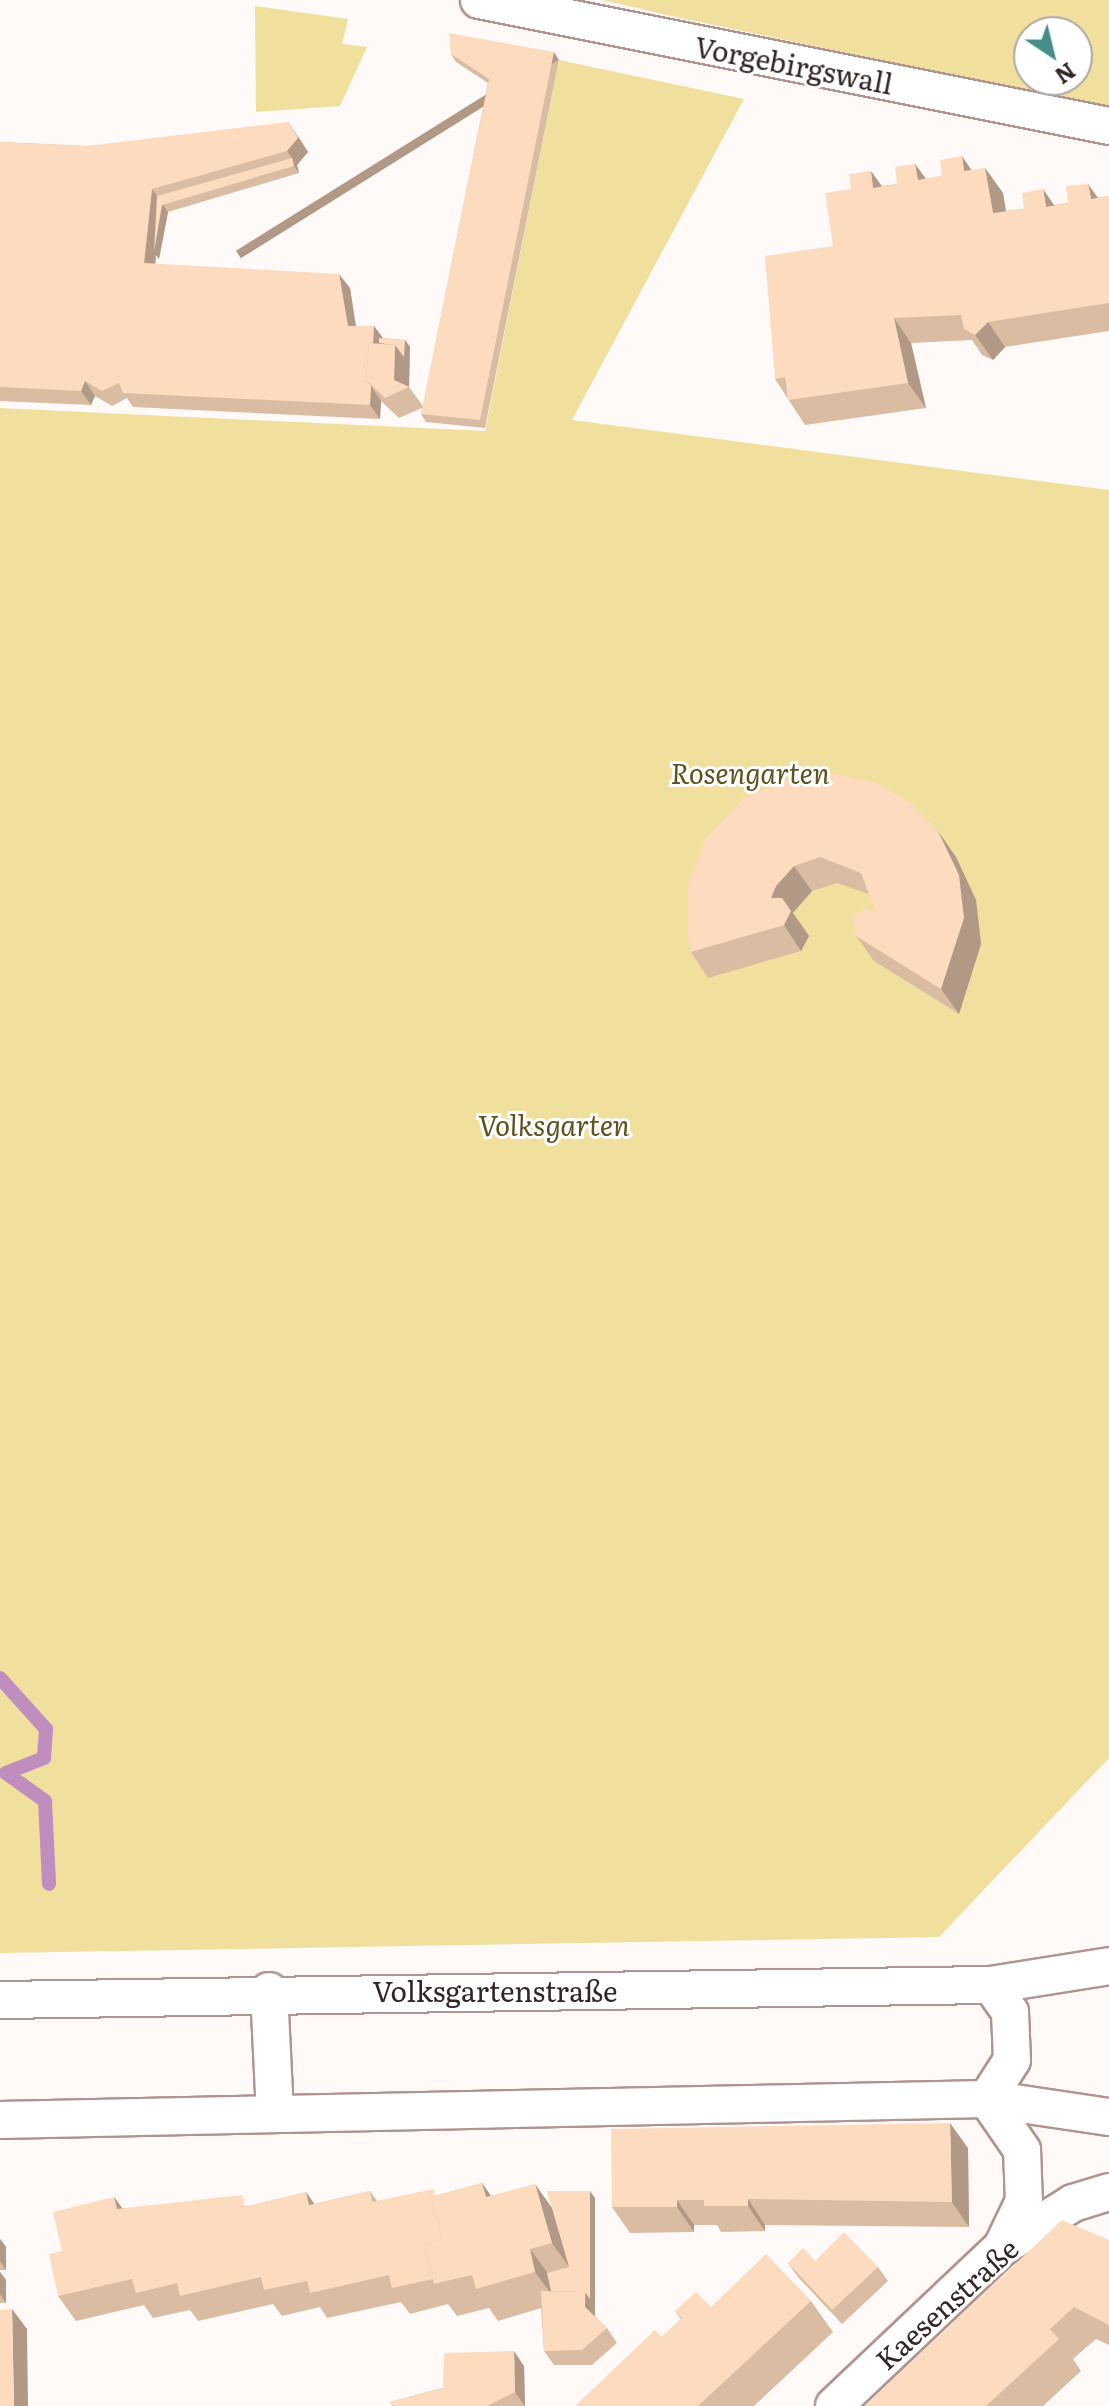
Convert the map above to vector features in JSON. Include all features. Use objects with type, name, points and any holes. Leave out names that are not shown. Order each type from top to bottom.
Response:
[{"type":"street","name":"Vorgebirgswall","points":[[479,0],[1109,126]]},
{"type":"street","name":"Volksgartenstraße","points":[[0,2000],[269,1991],[991,1985],[1109,1966]]},
{"type":"street","points":[[987,2099],[1012,2060],[1010,2012],[991,1985]]},
{"type":"street","points":[[269,1991],[275,2114]]},
{"type":"street","points":[[987,2099],[1022,2150],[1024,2201],[1001,2248]]},
{"type":"street","points":[[0,2120],[987,2099],[1109,2117]]},
{"type":"street","name":"Kaesenstraße","points":[[834,2406],[1001,2248],[1073,2203],[1109,2192]]},
{"type":"green space","points":[[602,0],[1109,0],[1109,108],[1052,96],[1093,96],[1093,16],[1013,16],[1013,88]]},
{"type":"green space","points":[[255,6],[348,19],[342,44],[367,47],[340,106],[256,112]]},
{"type":"green space","name":"Volksgarten","points":[[559,60],[744,99],[572,420],[1109,490],[1109,1758],[939,1937],[0,1953],[0,408],[485,431]]},
{"type":"building","points":[[449,33],[554,52],[480,420],[421,414],[489,79],[451,54]]},
{"type":"building","points":[[288,122],[298,138],[287,151],[152,189],[144,263],[339,274],[348,326],[374,326],[373,343],[369,343],[366,380],[371,386],[370,405],[123,393],[119,383],[102,391],[85,381],[81,391],[0,387],[0,142],[87,146]]},
{"type":"building","points":[[962,156],[964,171],[985,168],[993,213],[1024,209],[1022,193],[1043,189],[1046,207],[1068,203],[1066,186],[1088,184],[1091,199],[1109,196],[1109,303],[988,322],[975,335],[964,329],[961,315],[894,318],[908,383],[788,400],[785,377],[775,379],[765,256],[833,246],[825,193],[851,189],[849,174],[871,171],[873,188],[897,184],[895,167],[915,164],[918,180],[942,176],[940,160]]},
{"type":"building","points":[[292,158],[294,166],[162,205],[154,252],[157,196]]},
{"type":"building","points":[[379,338],[405,340],[404,357],[395,345],[379,343]]},
{"type":"building","points":[[369,343],[395,345],[394,380],[409,387],[385,398],[366,380]]},
{"type":"building","points":[[832,773],[877,783],[911,803],[938,831],[959,875],[964,918],[941,989],[856,936],[853,916],[865,908],[876,913],[861,873],[820,857],[794,866],[776,886],[771,898],[782,898],[791,911],[784,925],[691,952],[687,934],[687,887],[705,840],[742,799],[799,775]]},
{"type":"building","points":[[950,2123],[952,2202],[748,2199],[748,2206],[704,2206],[704,2200],[677,2200],[677,2207],[612,2207],[611,2129]]},
{"type":"building","points":[[482,2183],[486,2197],[535,2184],[552,2243],[530,2249],[535,2272],[476,2289],[472,2275],[434,2284],[425,2245],[442,2238],[431,2197]]},
{"type":"building","points":[[434,2189],[435,2196],[431,2197],[442,2238],[425,2245],[433,2279],[392,2288],[389,2275],[310,2293],[307,2281],[264,2290],[261,2277],[180,2296],[177,2283],[136,2293],[132,2279],[58,2296],[49,2254],[62,2251],[53,2212],[114,2197],[117,2209],[242,2195],[245,2207],[306,2192],[309,2205],[370,2191],[372,2202]]},
{"type":"building","points":[[547,2191],[590,2191],[590,2299],[585,2292],[551,2291],[547,2273],[569,2267]]},
{"type":"building","points":[[1062,2220],[1109,2240],[1109,2325],[1074,2307],[1050,2329],[1059,2339],[986,2406],[865,2406]]},
{"type":"building","points":[[844,2232],[878,2267],[832,2310],[788,2263],[803,2248],[815,2261]]},
{"type":"building","points":[[766,2254],[811,2301],[698,2406],[575,2406],[655,2330],[662,2337],[682,2318],[675,2311],[696,2292],[711,2307]]},
{"type":"building","points":[[541,2291],[585,2292],[585,2307],[607,2328],[582,2350],[544,2351]]},
{"type":"building","points":[[12,2309],[14,2406],[0,2406],[0,2310]]},
{"type":"building","points":[[514,2351],[515,2392],[487,2406],[394,2406],[390,2402],[443,2388],[444,2353]]},
{"type":"waterway","points":[[0,1678],[46,1729],[44,1758],[6,1773],[45,1801],[49,1884]]},
{"type":"park label","name":"Rosengarten","points":[[750,772]]}]
